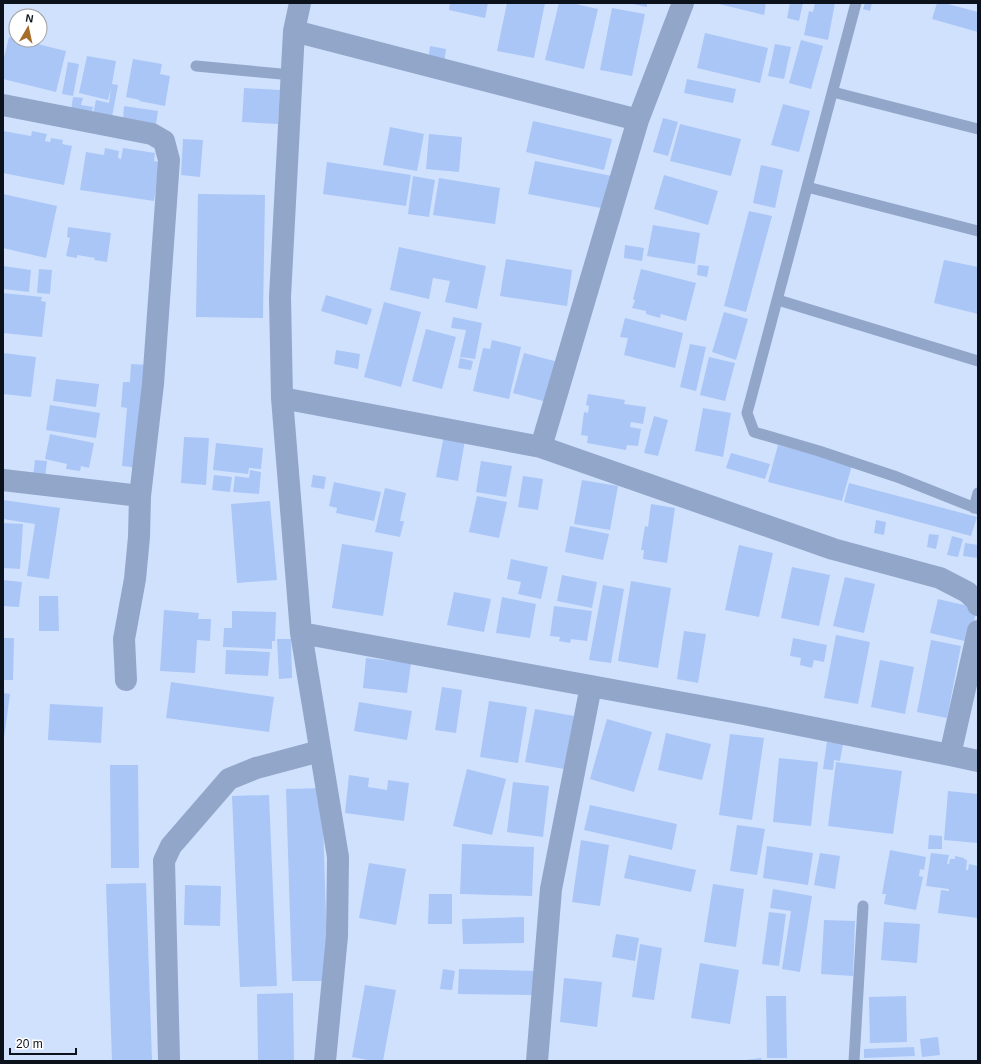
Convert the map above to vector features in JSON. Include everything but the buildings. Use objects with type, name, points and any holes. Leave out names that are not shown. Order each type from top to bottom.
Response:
[{"type":"street","points":[[300,3],[294,31],[280,297],[282,398],[301,633],[338,857],[337,936],[325,1061]]},
{"type":"street","points":[[541,447],[638,120],[683,3]]},
{"type":"street","points":[[294,31],[638,120]]},
{"type":"street","points":[[3,105],[152,134],[164,141],[169,160],[153,384],[140,496],[139,537],[135,579],[124,639],[126,680]]},
{"type":"street","points":[[282,398],[541,447],[833,549],[940,578],[967,592],[977,601],[978,605]]},
{"type":"street","points":[[3,480],[140,496]]},
{"type":"street","points":[[950,755],[978,630]]},
{"type":"street","points":[[301,633],[744,714],[950,755],[978,762]]},
{"type":"street","points":[[537,1061],[551,889],[591,686]]},
{"type":"street","points":[[169,1059],[164,860],[170,846],[229,779],[256,768],[320,751]]},
{"type":"lane","points":[[856,3],[747,413],[754,432],[819,451],[897,478],[976,509],[978,493]]},
{"type":"lane","points":[[196,66],[292,75]]},
{"type":"lane","points":[[833,92],[978,129]]},
{"type":"lane","points":[[807,187],[978,231]]},
{"type":"lane","points":[[778,300],[978,361]]},
{"type":"lane","points":[[854,1061],[863,906]]}]
